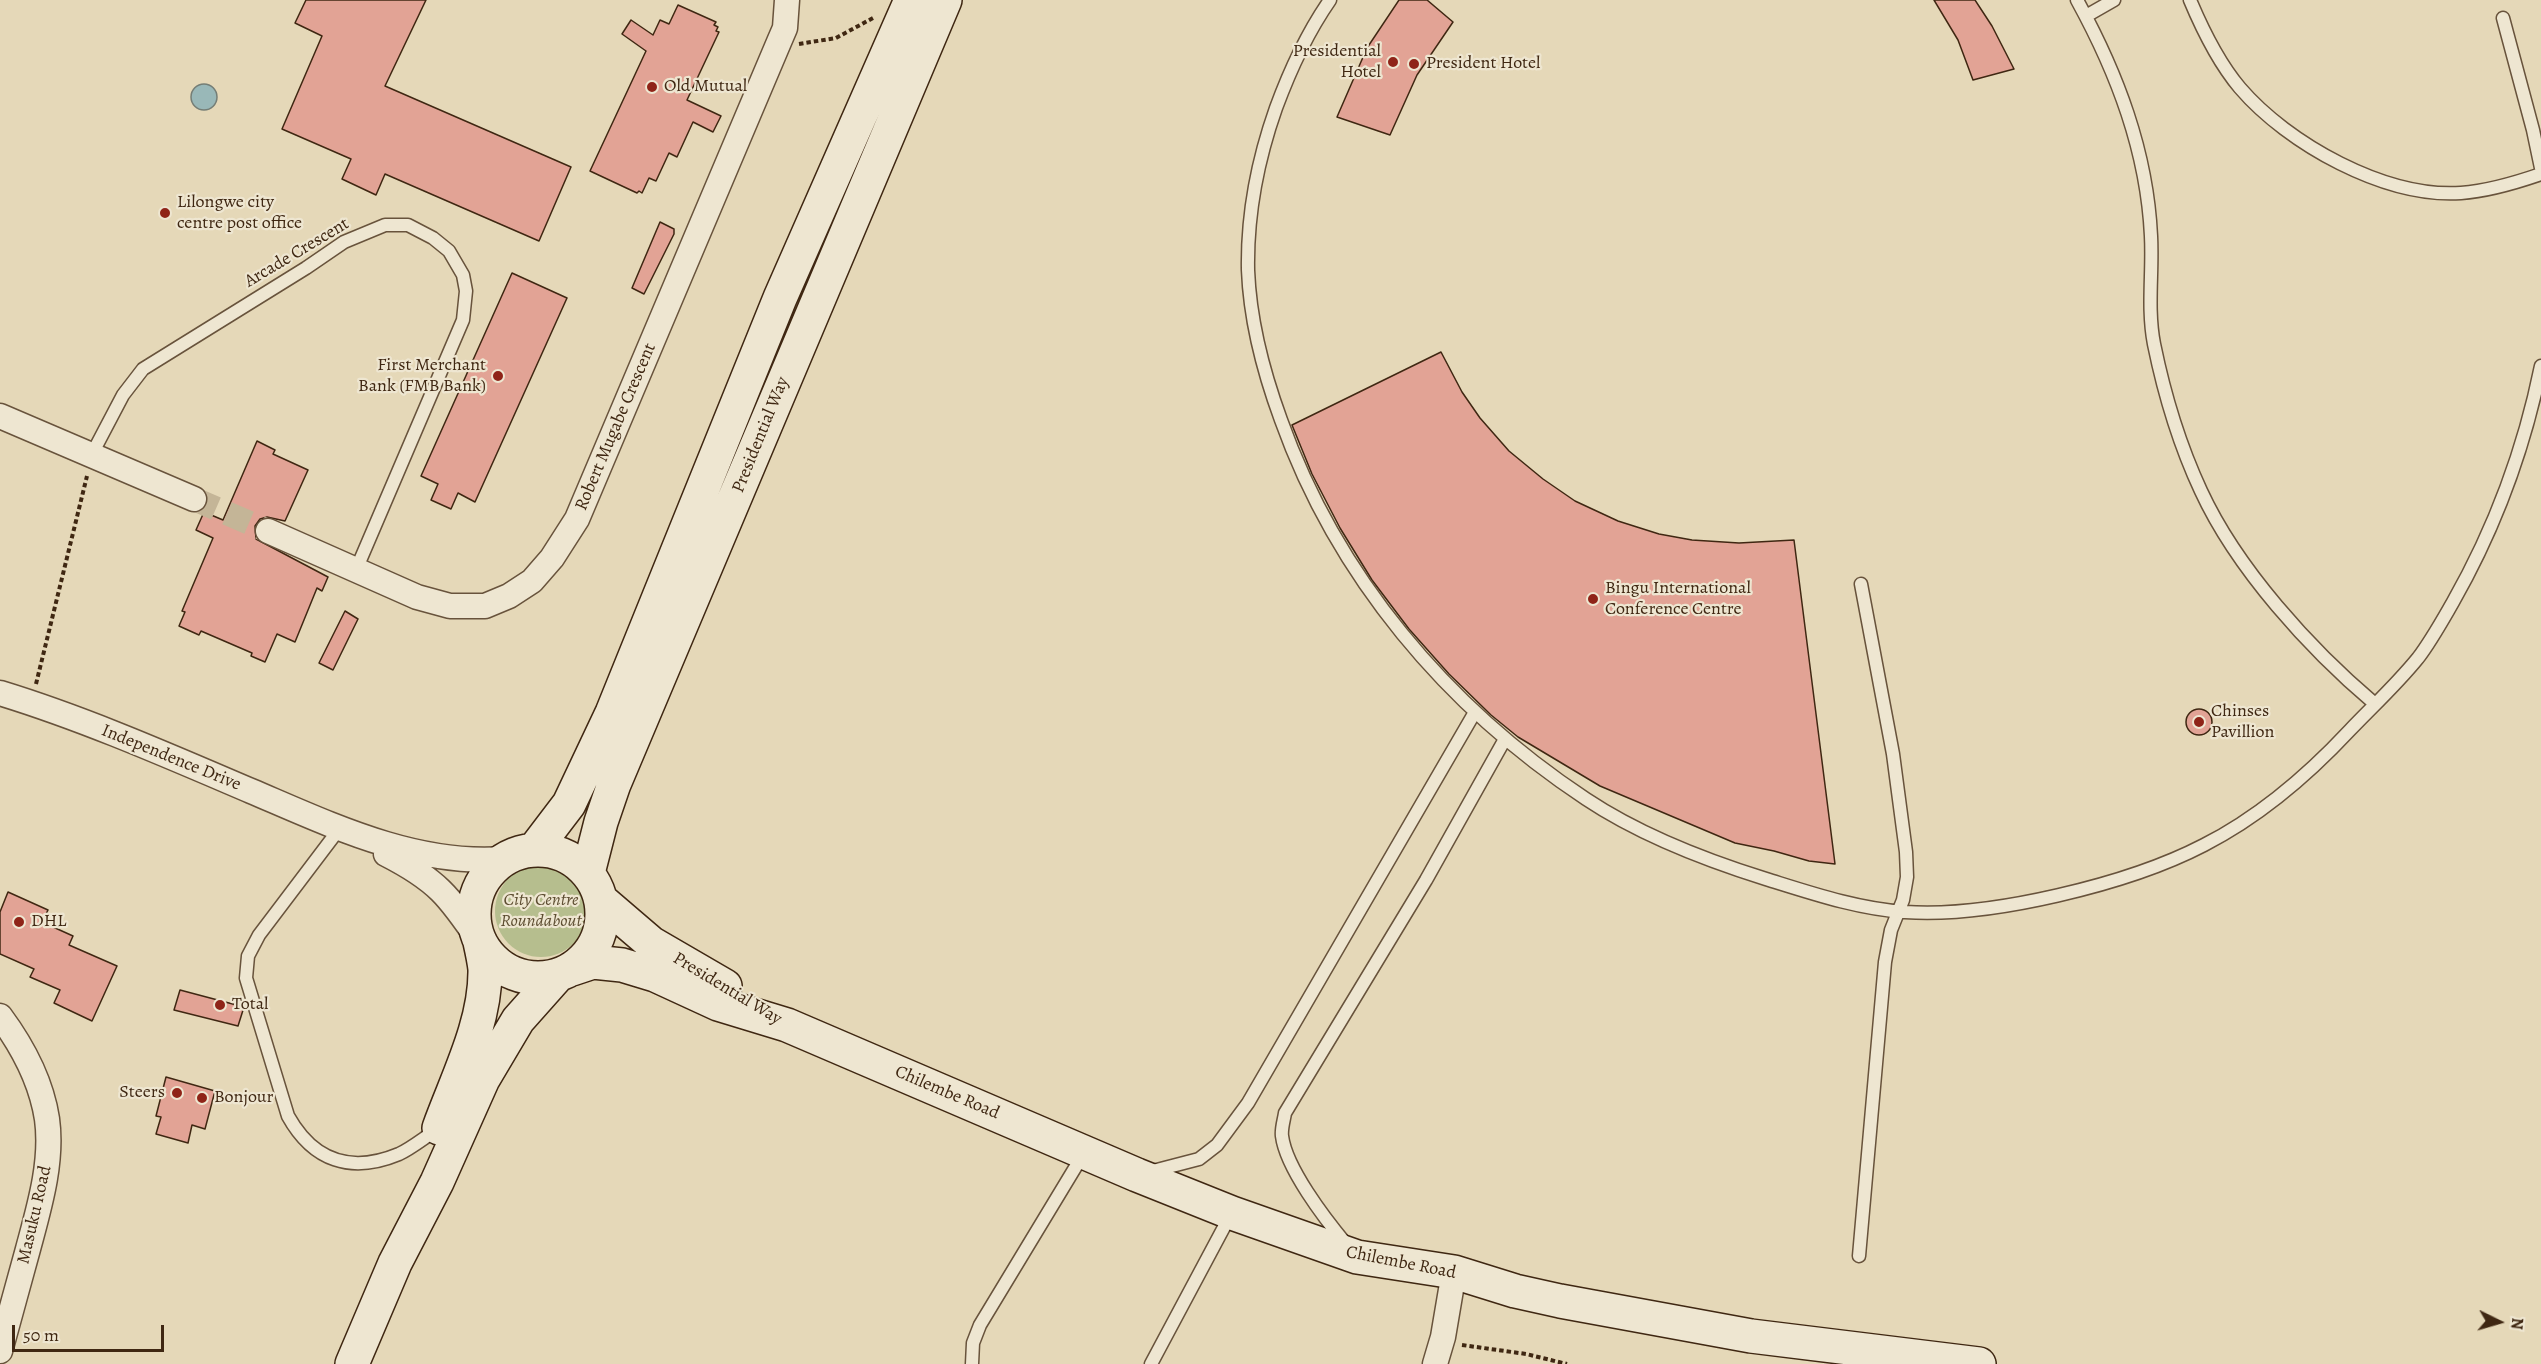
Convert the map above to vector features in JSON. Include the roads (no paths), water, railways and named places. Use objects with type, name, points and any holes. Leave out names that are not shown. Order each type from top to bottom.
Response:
[{"type":"main road","name":"Presidential Way","points":[[787,1025],[651,943],[595,887],[601,822],[614,784],[945,0]]},
{"type":"main road","name":"Presidential Way","points":[[519,855],[569,804],[612,712],[780,298],[906,10]]},
{"type":"main road","points":[[352,1364],[395,1263],[437,1182],[466,1114],[497,1054],[518,1020],[566,972],[589,953],[600,932],[595,887],[577,863],[564,855],[549,850],[519,855],[492,869],[477,896],[474,911],[485,968],[477,1025],[406,1222],[395,1263]]},
{"type":"main road","points":[[480,942],[500,966],[513,974],[543,979],[566,972]]},
{"type":"main road","name":"Presidential Way","points":[[566,972],[593,962],[622,965],[655,975],[718,1004],[787,1025]]},
{"type":"main road","name":"Chilembe Road","points":[[787,1025],[1137,1175],[1232,1213],[1357,1257],[1454,1272],[1515,1291],[1560,1301],[1751,1336],[1979,1364]]},
{"type":"street","name":"Robert Mugabe Crescent","points":[[268,531],[417,597],[450,606],[485,606],[509,596],[532,581],[552,558],[577,519],[785,28],[787,0]]},
{"type":"street","points":[[0,416],[194,499]]},
{"type":"street","name":"Independence Drive","points":[[0,693],[32,702],[340,828],[416,852],[468,861],[519,855]]},
{"type":"street","name":"Independence Drive","points":[[340,828],[425,875],[448,897],[480,942]]},
{"type":"street","name":"Masuku Road","points":[[0,1016],[22,1047],[38,1082],[47,1120],[48,1158],[39,1209],[0,1351]]},
{"type":"street","points":[[1435,1364],[1443,1337],[1454,1272]]},
{"type":"lane","points":[[1330,0],[1309,32],[1293,65],[1263,146],[1256,178],[1248,265],[1254,330],[1269,389],[1292,454],[1325,521],[1369,592],[1424,660],[1454,694],[1505,739],[1586,799],[1622,821],[1746,873],[1780,884],[1897,912],[1932,913],[2020,903],[2068,892],[2171,861],[2208,843],[2284,792],[2325,757],[2422,653],[2489,535],[2519,452],[2541,366]]},
{"type":"lane","points":[[2076,0],[2105,52],[2129,115],[2140,157],[2148,196],[2154,343],[2176,424],[2201,492],[2224,532],[2276,602],[2324,657],[2376,704]]},
{"type":"lane","points":[[2086,16],[2114,0]]},
{"type":"lane","points":[[2190,0],[2218,56],[2239,87],[2277,124],[2326,156],[2381,179],[2433,193],[2462,193],[2488,189],[2541,174]]},
{"type":"lane","points":[[2503,18],[2541,168]]},
{"type":"lane","name":"Arcade Crescent","points":[[92,454],[123,395],[143,369],[344,242],[385,225],[408,225],[433,238],[449,251],[463,275],[466,291],[463,320],[356,570]]},
{"type":"lane","points":[[1858,1256],[1880,1009],[1891,930],[1903,900],[1907,877],[1906,852],[1893,754],[1861,584]]},
{"type":"lane","points":[[1137,1175],[1199,1159],[1217,1145],[1248,1102],[1475,712]]},
{"type":"lane","points":[[1357,1257],[1319,1211],[1290,1159],[1282,1136],[1285,1113],[1426,879],[1505,739]]},
{"type":"lane","points":[[340,828],[259,935],[248,956],[246,978],[288,1116],[297,1132],[310,1146],[327,1157],[344,1162],[361,1163],[401,1153],[439,1128]]},
{"type":"lane","points":[[972,1364],[973,1343],[980,1325],[1084,1152]]},
{"type":"lane","points":[[1151,1364],[1232,1213]]},
{"type":"water","points":[[204,84],[213,88],[217,97],[213,106],[204,110],[195,106],[191,97],[195,88]]},
{"type":"tunnel","points":[[194,499],[268,531]]},
{"type":"place","name":"Presidential Hotel","points":[[1393,62]]},
{"type":"place","name":"President Hotel","points":[[1414,64]]},
{"type":"place","name":"Old Mutual","points":[[652,87]]},
{"type":"place","name":"Lilongwe city centre post office","points":[[165,213]]},
{"type":"place","name":"First Merchant Bank (FMB Bank)","points":[[498,376]]},
{"type":"place","name":"Bingu International Conference Centre","points":[[1593,599]]},
{"type":"place","name":"Chinses Pavillion","points":[[2199,722]]},
{"type":"place","name":"DHL","points":[[19,922]]},
{"type":"place","name":"Total","points":[[220,1005]]},
{"type":"place","name":"Steers","points":[[177,1093]]},
{"type":"place","name":"Bonjour","points":[[202,1098]]},
{"type":"park label","name":"City Centre Roundabout","points":[[541,911]]}]
